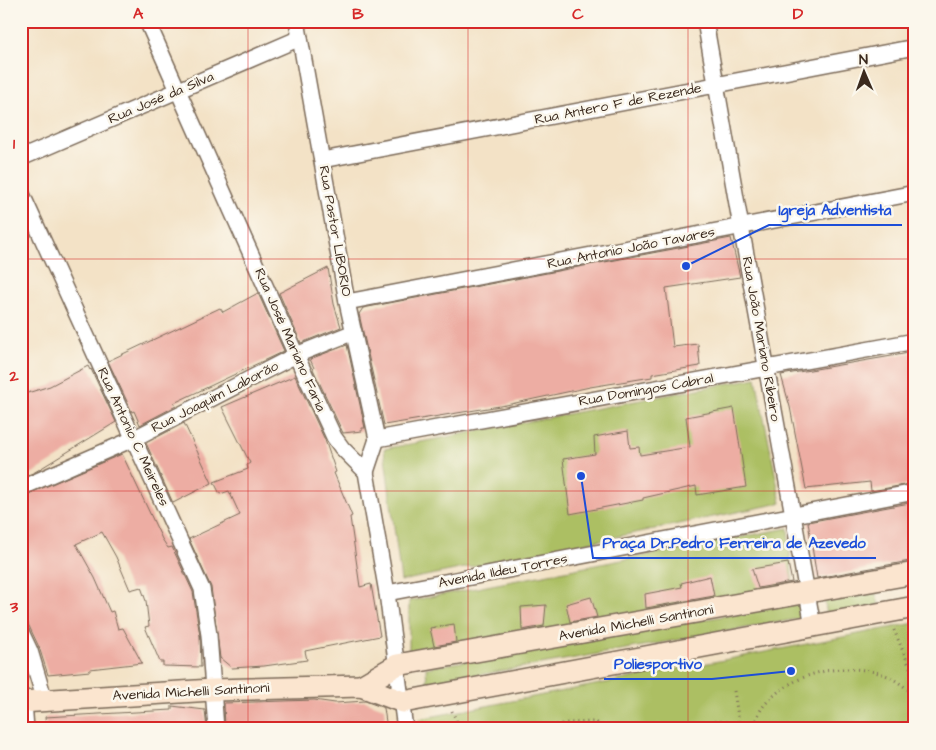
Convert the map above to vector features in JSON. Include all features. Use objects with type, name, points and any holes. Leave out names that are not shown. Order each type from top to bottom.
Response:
[{"type":"street","name":"Rua José Mariano Faria","points":[[147,21],[334,437],[342,448],[366,472]]},
{"type":"street","name":"Rua Pastor LIBORIO","points":[[297,21],[347,302],[377,439]]},
{"type":"street","name":"Rua João Mariano Ribeiro","points":[[705,21],[814,626]]},
{"type":"street","name":"Rua José da Silva","points":[[21,158],[300,38]]},
{"type":"street","name":"Rua Antero F de Rezende","points":[[322,160],[915,47]]},
{"type":"street","name":"Rua Antonio C Meireles","points":[[21,192],[202,590],[209,635],[216,729]]},
{"type":"street","name":"Rua Antonio João Tavares","points":[[347,302],[741,228],[915,193]]},
{"type":"street","name":"Rua Joaquim Laborão","points":[[21,488],[133,438],[296,356],[354,332]]},
{"type":"street","name":"Rua Domingos Cabral","points":[[377,439],[915,341]]},
{"type":"street","points":[[377,439],[366,472],[387,593],[403,702],[405,729]]},
{"type":"street","name":"Avenida Ildeu Torres","points":[[387,593],[915,492]]},
{"type":"street","name":"Avenida Michelli Santinoni","points":[[361,686],[397,665],[915,573]]},
{"type":"street","points":[[882,578],[888,612]]},
{"type":"street","points":[[403,702],[915,607]]},
{"type":"street","points":[[21,632],[30,651],[30,702],[26,729]]},
{"type":"street","name":"Avenida Michelli Santinoni","points":[[30,702],[212,690],[361,686],[403,702]]},
{"type":"path","points":[[888,612],[895,634],[911,670],[914,694]]},
{"type":"path","points":[[752,729],[761,709],[768,701],[784,688],[814,673],[856,669],[884,674],[914,694]]},
{"type":"path","points":[[734,692],[740,727]]},
{"type":"path","points":[[676,729],[720,720],[732,722],[740,727]]},
{"type":"path","points":[[537,729],[567,723],[594,722],[600,729]]},
{"type":"path","points":[[704,724],[705,729]]},
{"type":"green space","points":[[756,378],[781,503],[401,581],[384,449]]},
{"type":"green space","points":[[788,528],[793,590],[409,653],[409,601]]},
{"type":"green space","points":[[874,586],[879,605],[827,616],[824,596]]},
{"type":"green space","points":[[799,603],[803,618],[427,684],[426,668]]},
{"type":"green space","points":[[915,623],[915,729],[421,729],[419,719]]},
{"type":"building","points":[[731,238],[740,277],[666,288],[673,347],[698,344],[700,366],[652,374],[652,377],[590,387],[506,405],[384,425],[359,314],[363,308]]},
{"type":"building","points":[[328,268],[334,304],[341,327],[301,343],[279,293]]},
{"type":"building","points":[[258,293],[284,351],[174,403],[176,406],[140,425],[108,361],[220,308],[223,312]]},
{"type":"building","points":[[347,345],[365,428],[362,428],[362,431],[343,433],[310,359]]},
{"type":"building","points":[[915,352],[915,483],[871,491],[870,482],[806,489],[790,407],[781,375]]},
{"type":"building","points":[[88,366],[116,422],[35,472],[21,478],[21,395],[50,386]]},
{"type":"building","points":[[295,376],[325,440],[336,472],[334,473],[352,516],[350,517],[360,587],[371,584],[380,636],[305,651],[307,660],[232,668],[220,658],[211,587],[189,539],[240,515],[229,491],[220,494],[214,482],[248,469],[247,465],[250,463],[222,407]]},
{"type":"building","points":[[734,408],[746,487],[697,495],[696,486],[643,498],[643,500],[570,514],[563,459],[595,454],[594,437],[628,431],[630,448],[639,447],[640,455],[690,447],[686,417]]},
{"type":"building","points":[[184,423],[212,483],[173,503],[146,443]]},
{"type":"building","points":[[122,454],[162,539],[168,548],[172,547],[193,592],[200,636],[201,667],[163,666],[163,662],[160,662],[145,627],[149,626],[146,601],[141,587],[130,590],[116,557],[102,532],[76,544],[95,578],[110,612],[113,611],[118,629],[123,628],[142,663],[48,675],[39,647],[21,609],[21,497]]},
{"type":"building","points":[[915,502],[915,560],[817,578],[808,522]]},
{"type":"building","points":[[788,563],[792,582],[758,588],[752,569]]},
{"type":"building","points":[[710,576],[714,596],[646,608],[645,594],[682,587],[681,583]]},
{"type":"building","points":[[591,597],[597,617],[570,622],[566,604]]},
{"type":"building","points":[[546,605],[544,626],[522,630],[521,607]]},
{"type":"building","points":[[454,624],[456,642],[434,646],[430,628]]},
{"type":"building","points":[[314,700],[335,703],[365,701],[384,708],[387,729],[225,729],[224,703]]},
{"type":"building","points":[[172,706],[205,710],[207,729],[46,729],[45,717],[172,710]]},
{"type":"place","name":"Igreja Adventista","points":[[686,266]]},
{"type":"place","name":"Praça Dr.Pedro Ferreira de Azevedo","points":[[581,476]]},
{"type":"place","name":"Poliesportivo","points":[[791,671]]}]
